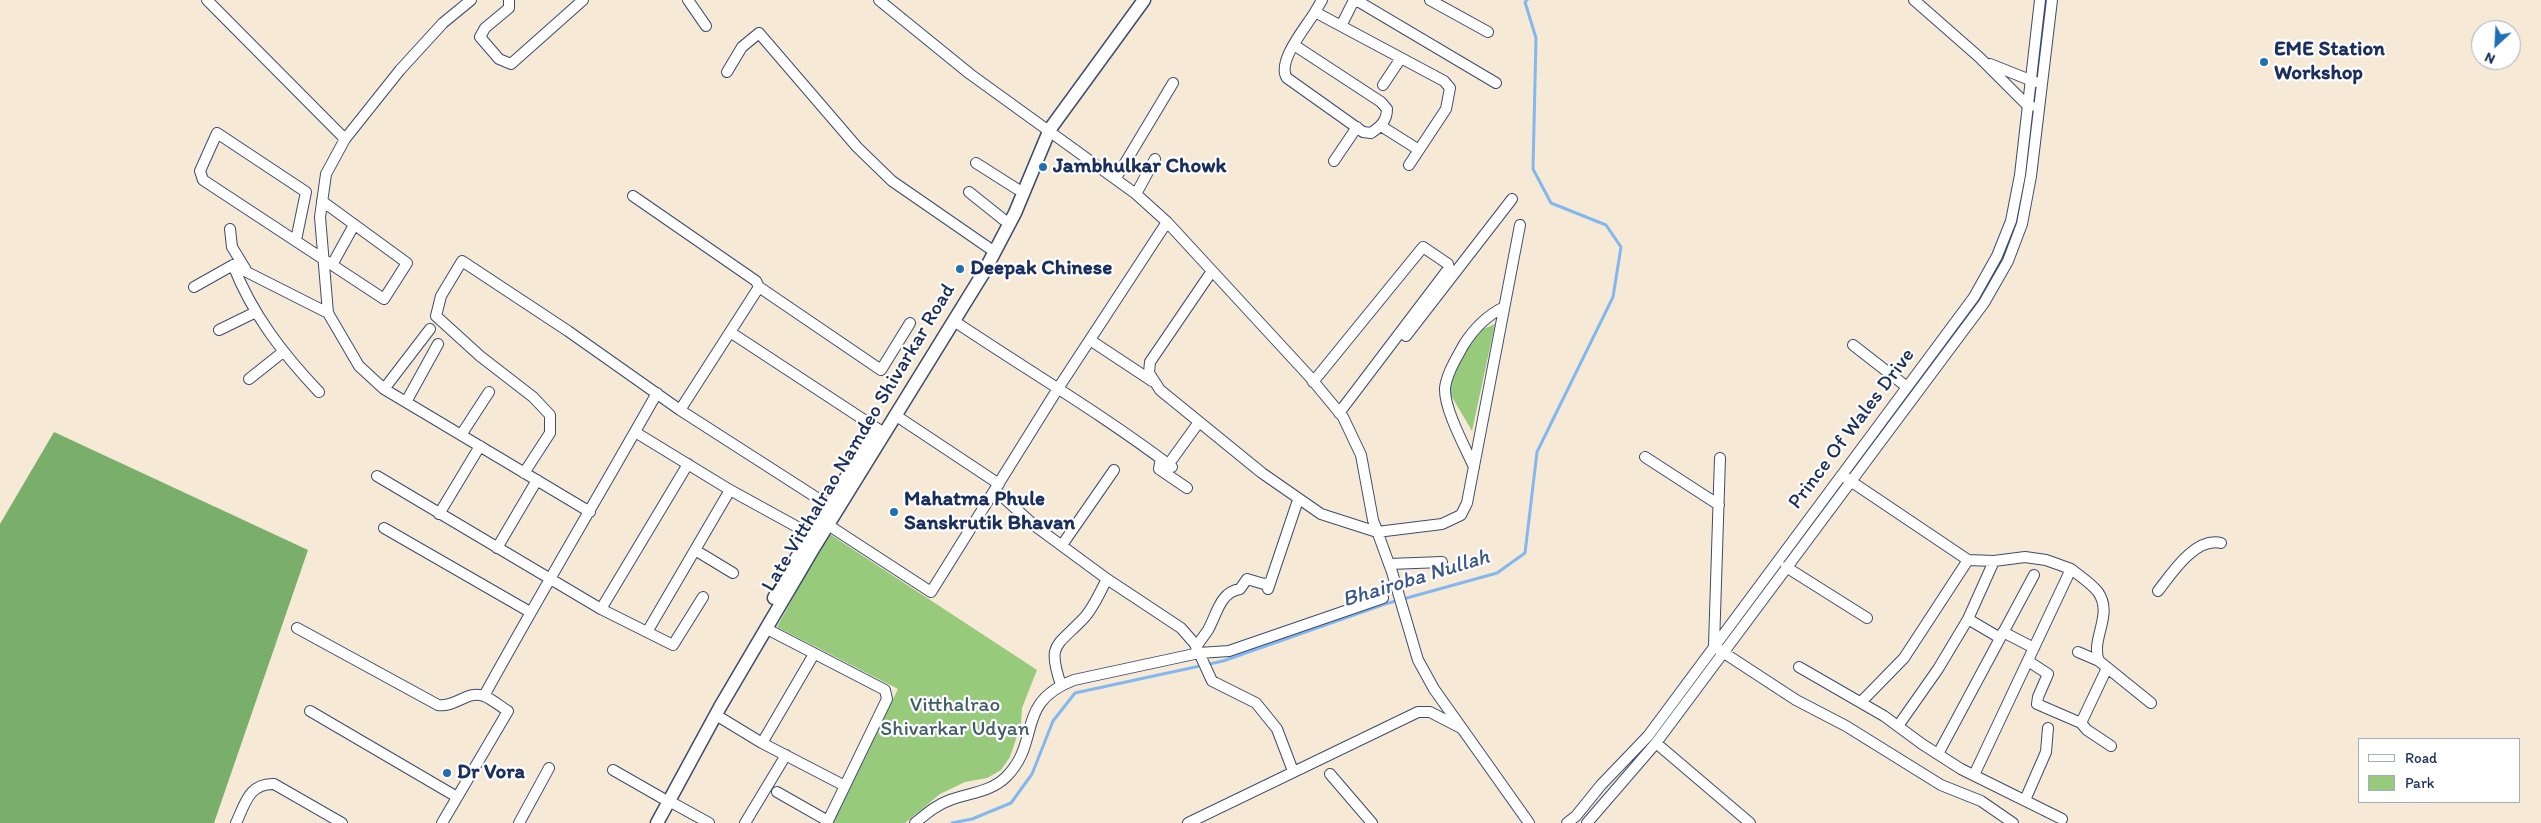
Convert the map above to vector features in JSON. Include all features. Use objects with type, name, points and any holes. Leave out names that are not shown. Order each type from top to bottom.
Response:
[{"type":"main road","name":"Late Vitthalrao Namdeo Shivarkar Road","points":[[648,823],[666,800],[767,629],[824,522],[881,431],[989,248],[1004,220],[1045,130],[1133,0]]},
{"type":"main road","name":"Late Vitthalrao Namdeo Shivarkar Road","points":[[657,823],[666,800],[810,534],[824,522],[828,505],[881,431],[895,415],[954,321],[1009,226],[1045,130],[1144,0]]},
{"type":"street","points":[[207,0],[345,139]]},
{"type":"street","points":[[471,0],[443,22],[418,49],[345,139],[326,174],[320,217],[328,313],[359,366],[384,389],[590,512]]},
{"type":"street","points":[[509,0],[509,8],[485,28],[480,37],[499,59],[511,64],[584,0]]},
{"type":"street","points":[[688,0],[706,26]]},
{"type":"street","points":[[879,0],[963,68],[1045,130],[1116,178],[1136,194],[1167,222],[1314,382],[1341,415],[1361,455],[1377,532],[1418,660],[1434,689],[1530,823]]},
{"type":"street","points":[[1294,45],[1381,102],[1387,109],[1387,115],[1381,126],[1371,133],[1357,127],[1288,78],[1284,73],[1284,64],[1294,45],[1322,0]]},
{"type":"street","points":[[1341,26],[1355,0],[1496,83]]},
{"type":"street","points":[[1430,0],[1488,32]]},
{"type":"street","points":[[1914,0],[1979,57],[2027,105],[2039,107]]},
{"type":"street","name":"Prince Of Wales Drive","points":[[1567,823],[1576,816],[1601,785],[1646,739],[1974,297],[1998,256],[2011,221],[2020,175],[2040,0]]},
{"type":"street","name":"Prince Of Wales Drive","points":[[1587,823],[1656,743],[1984,304],[2008,261],[2022,224],[2031,176],[2052,0]]},
{"type":"street","points":[[1315,12],[1444,81],[1450,88],[1446,109],[1409,165]]},
{"type":"street","points":[[727,72],[742,47],[759,33],[857,147],[892,181],[989,248]]},
{"type":"street","points":[[1979,57],[2002,70],[2042,84]]},
{"type":"street","points":[[1384,85],[1401,58]]},
{"type":"street","points":[[1116,178],[1173,84]]},
{"type":"street","points":[[1381,126],[1418,150]]},
{"type":"street","points":[[1334,161],[1357,127]]},
{"type":"street","points":[[296,240],[306,192],[217,133],[200,171],[204,180],[296,240],[322,256],[384,299],[407,263],[322,201]]},
{"type":"street","points":[[1136,194],[1155,159]]},
{"type":"street","points":[[976,163],[1017,189]]},
{"type":"street","points":[[968,192],[1004,220]]},
{"type":"street","points":[[633,196],[756,281],[759,287],[881,370],[910,323]]},
{"type":"street","points":[[1341,415],[1512,199]]},
{"type":"street","points":[[824,522],[931,592],[1057,390],[1167,222]]},
{"type":"street","points":[[333,264],[354,225]]},
{"type":"street","points":[[1090,340],[1153,382],[1199,422],[1298,500],[1321,514],[1377,532],[1442,524],[1461,515],[1467,502],[1520,226]]},
{"type":"street","points":[[230,229],[232,247],[247,271]]},
{"type":"street","points":[[1314,382],[1424,247],[1448,264],[1449,268],[1341,415]]},
{"type":"street","points":[[524,473],[550,433],[550,415],[533,397],[480,356],[436,316],[441,296],[462,261],[568,330],[680,410],[828,505]]},
{"type":"street","points":[[233,265],[328,313]]},
{"type":"street","points":[[194,287],[233,265]]},
{"type":"street","points":[[233,265],[240,285],[283,352],[319,392]]},
{"type":"street","points":[[1153,382],[1149,372],[1150,362],[1212,271]]},
{"type":"street","points":[[680,410],[759,287]]},
{"type":"street","points":[[1474,467],[1448,404],[1445,389],[1450,370],[1470,334],[1490,314],[1504,307]]},
{"type":"street","points":[[219,330],[256,312]]},
{"type":"street","points":[[954,321],[1057,390],[1100,415],[1168,464]]},
{"type":"street","points":[[384,389],[430,329]]},
{"type":"street","points":[[730,332],[881,431]]},
{"type":"street","points":[[406,402],[438,344]]},
{"type":"street","points":[[1853,345],[1907,387]]},
{"type":"street","points":[[249,378],[283,352]]},
{"type":"street","points":[[461,435],[489,392]]},
{"type":"street","points":[[484,696],[549,577],[590,512],[657,393]]},
{"type":"street","points":[[895,415],[997,487],[1062,546],[1181,628],[1197,650],[1212,681],[1256,703],[1277,729],[1293,771]]},
{"type":"street","points":[[1168,464],[1199,422]]},
{"type":"street","points":[[635,432],[730,490],[810,534]]},
{"type":"street","points":[[439,514],[480,446]]},
{"type":"street","points":[[1644,457],[1719,505]]},
{"type":"street","points":[[1720,458],[1714,645],[1796,700],[1846,726],[1941,784],[1981,801],[2013,823]]},
{"type":"street","points":[[1168,464],[1160,463],[1159,468],[1187,488]]},
{"type":"street","points":[[601,609],[688,464]]},
{"type":"street","points":[[1062,546],[1114,470]]},
{"type":"street","points":[[1841,474],[1850,482],[1968,560],[1994,561],[2025,556],[2046,560],[2071,569],[2098,592],[2104,604],[2104,618],[2096,653],[2103,664]]},
{"type":"street","points":[[377,476],[601,609],[674,645],[703,597]]},
{"type":"street","points":[[497,548],[537,480]]},
{"type":"street","points":[[647,632],[730,490]]},
{"type":"street","points":[[1197,650],[1224,598],[1228,594],[1240,588],[1246,579],[1269,587],[1298,500]]},
{"type":"street","points":[[384,528],[530,612]]},
{"type":"street","points":[[2158,591],[2198,547],[2212,541],[2221,543]]},
{"type":"street","points":[[695,550],[733,573]]},
{"type":"street","points":[[1860,702],[1904,658],[1968,560]]},
{"type":"street","points":[[1898,726],[1938,669],[1968,619],[1994,561]]},
{"type":"street","points":[[1390,568],[1442,562]]},
{"type":"street","points":[[1786,567],[1867,618]]},
{"type":"street","points":[[1974,775],[2071,569]]},
{"type":"street","points":[[1938,754],[2034,575]]},
{"type":"street","points":[[1061,685],[1054,664],[1053,652],[1057,645],[1083,619],[1108,579]]},
{"type":"street","points":[[915,823],[935,807],[995,786],[1007,777],[1017,763],[1024,747],[1036,707],[1044,696],[1061,685],[1074,680],[1197,650],[1229,651],[1383,598]]},
{"type":"street","points":[[1968,619],[2034,648]]},
{"type":"street","points":[[297,628],[438,705],[446,707],[464,698],[484,696],[508,711],[442,823]]},
{"type":"street","points":[[767,629],[885,690],[887,695],[887,699],[828,822],[778,792]]},
{"type":"street","points":[[2078,652],[2103,664],[2151,703]]},
{"type":"street","points":[[762,743],[814,654]]},
{"type":"street","points":[[2028,661],[2048,674],[2037,704],[2081,723],[2087,730],[2112,746]]},
{"type":"street","points":[[2081,723],[2103,664]]},
{"type":"street","points":[[1799,667],[1860,702],[1938,754],[1974,775],[2062,818]]},
{"type":"street","points":[[310,712],[457,797]]},
{"type":"street","points":[[1188,823],[1418,712],[1430,712],[1462,728]]},
{"type":"street","points":[[716,715],[762,743],[844,786]]},
{"type":"street","points":[[2025,800],[2046,752],[2048,728]]},
{"type":"street","points":[[1656,743],[1750,823]]},
{"type":"street","points":[[745,823],[786,755]]},
{"type":"street","points":[[519,823],[549,768]]},
{"type":"street","points":[[613,770],[709,823]]},
{"type":"street","points":[[1330,774],[1372,823]]},
{"type":"street","points":[[236,823],[252,791],[262,784],[274,784],[342,823]]},
{"type":"green space","points":[[1495,324],[1472,431],[1445,385],[1479,331]]},
{"type":"green space","points":[[54,432],[308,550],[214,823],[0,823],[0,524]]},
{"type":"green space","name":"Vitthalrao Shivarkar Udyan","points":[[828,533],[1037,670],[1022,708],[1021,724],[1010,757],[1001,770],[987,778],[965,782],[940,794],[905,823],[831,823],[898,689],[777,627]]},
{"type":"waterway","name":"Bhairoba Nullah","points":[[952,823],[972,819],[1011,803],[1032,774],[1053,721],[1075,693],[1223,661],[1385,604],[1497,573],[1525,553],[1537,452],[1613,297],[1621,247],[1606,225],[1551,203],[1533,169],[1536,38],[1525,2],[1527,0]]},
{"type":"place","name":"EME Station Workshop","points":[[2264,62]]},
{"type":"place","name":"Jambhulkar Chowk","points":[[1043,167]]},
{"type":"place","name":"Deepak Chinese","points":[[960,269]]},
{"type":"place","name":"Mahatma Phule Sanskrutik Bhavan","points":[[894,512]]},
{"type":"place","name":"Dr Vora","points":[[447,773]]}]
